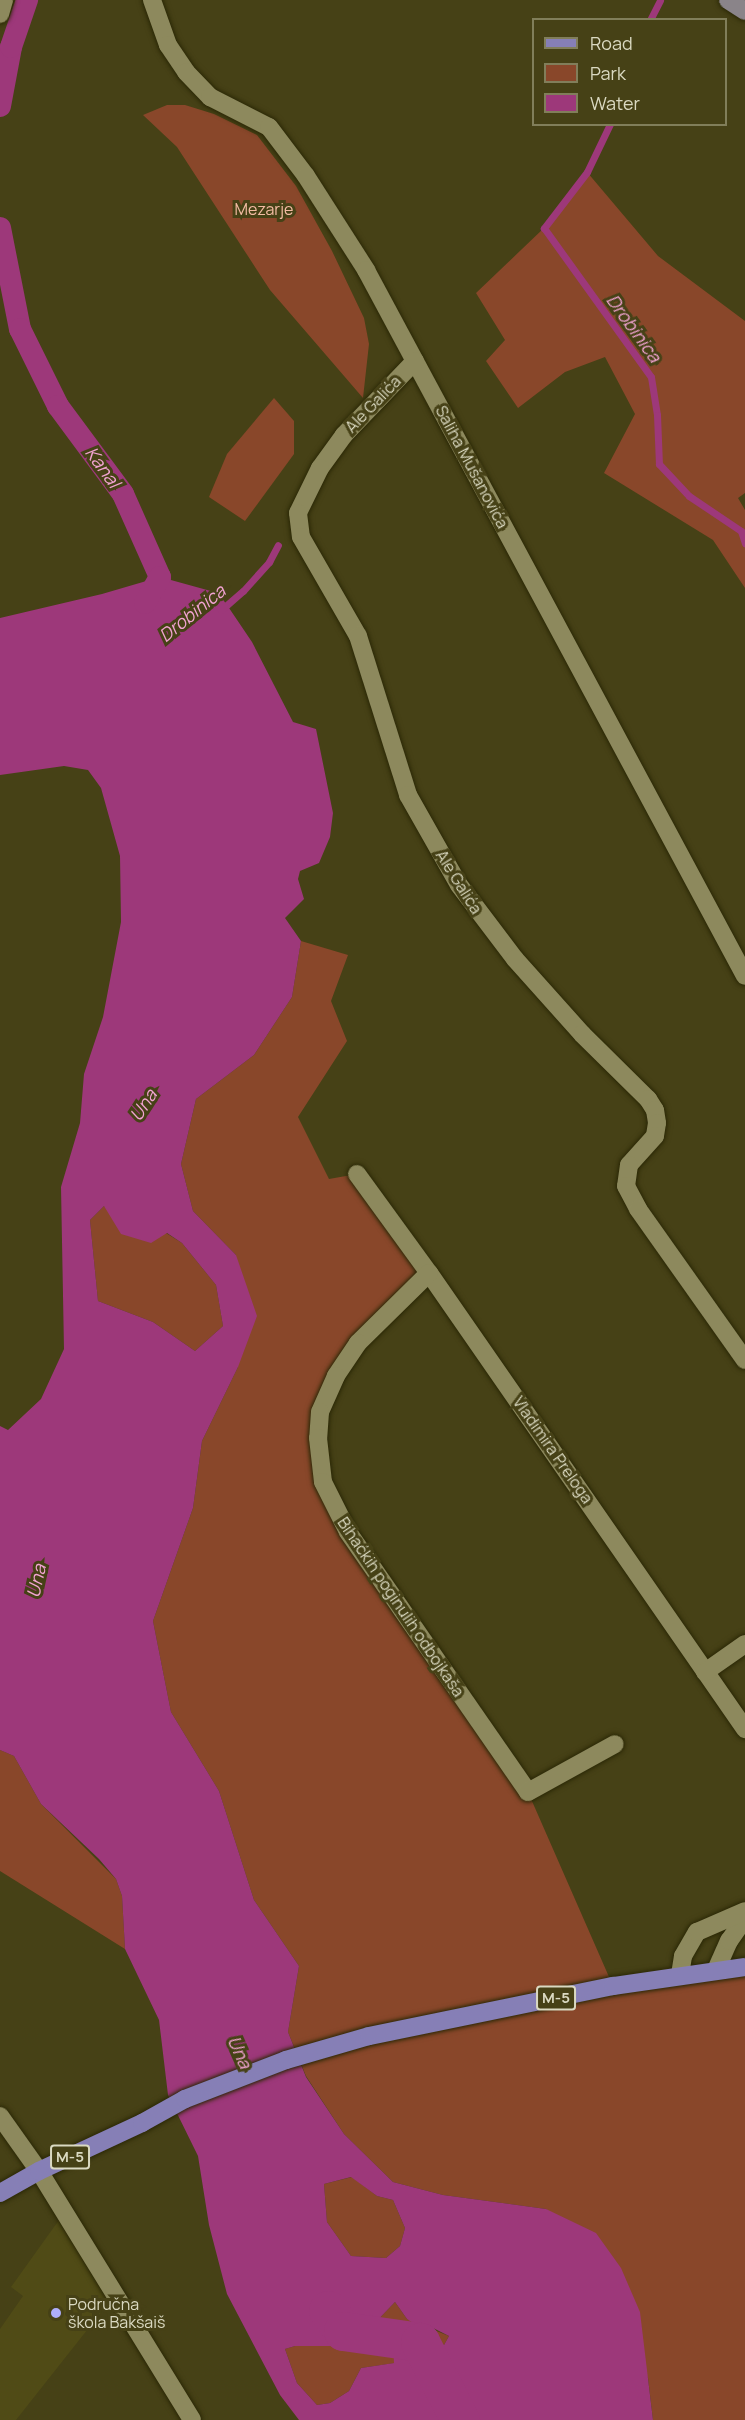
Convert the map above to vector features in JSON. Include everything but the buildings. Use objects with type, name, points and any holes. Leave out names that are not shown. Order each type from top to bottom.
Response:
[{"type":"main road","points":[[728,0],[745,11]]},
{"type":"main road","name":"M-5","points":[[0,2193],[39,2171],[142,2123],[185,2099],[236,2078],[369,2036],[680,1975],[745,1967]]},
{"type":"street","points":[[0,14],[4,0]]},
{"type":"street","name":"Saliha Mušanovića","points":[[152,0],[168,45],[186,72],[210,96],[269,127],[306,176],[366,270],[745,976]]},
{"type":"street","name":"Ale Galića","points":[[415,361],[344,435],[320,468],[298,513],[301,537],[358,636],[382,719],[408,795],[459,885],[515,959],[582,1034],[648,1099],[655,1110],[657,1123],[655,1136],[629,1164],[626,1186],[638,1209],[745,1360]]},
{"type":"street","name":"Vladimira Preloga","points":[[357,1174],[429,1273],[745,1729]]},
{"type":"street","name":"Bihaćkih poginulih odbojkaša","points":[[429,1273],[358,1343],[336,1376],[320,1412],[318,1438],[323,1482],[348,1533],[528,1792],[615,1744]]},
{"type":"street","points":[[705,1672],[745,1644]]},
{"type":"street","points":[[680,1975],[683,1956],[698,1932],[745,1911]]},
{"type":"street","points":[[716,1970],[729,1941],[745,1918]]},
{"type":"street","points":[[0,2116],[39,2171],[192,2420]]},
{"type":"shaded area","name":"Područna škola Bakšaiš","points":[[64,2213],[114,2296],[16,2420],[0,2420],[0,2329],[23,2296],[11,2287]]},
{"type":"green space","name":"Mezarje","points":[[167,105],[185,105],[214,114],[257,135],[296,186],[332,251],[364,318],[369,344],[363,398],[270,290],[177,147],[143,115]]},
{"type":"green space","points":[[587,172],[658,256],[745,321],[745,493],[738,498],[745,510],[745,588],[713,540],[604,473],[635,414],[605,357],[565,372],[518,408],[486,361],[505,340],[476,293],[544,228]]},
{"type":"green space","points":[[274,398],[294,421],[294,454],[245,521],[209,497],[227,454]]},
{"type":"green space","points":[[301,941],[348,955],[331,1001],[347,1041],[298,1117],[329,1179],[357,1174],[429,1273],[358,1343],[320,1412],[323,1482],[528,1792],[613,1986],[745,1967],[745,2420],[653,2420],[648,2378],[546,2209],[443,2195],[393,2182],[344,2134],[306,2076],[288,2032],[299,1966],[254,1900],[219,1791],[171,1712],[153,1621],[193,1508],[202,1441],[238,1367],[236,1255],[193,1211],[181,1164],[196,1099],[254,1055],[292,997]]},
{"type":"green space","points":[[104,1206],[166,1233],[182,1243],[216,1285],[223,1326],[195,1351],[153,1322],[98,1301],[90,1220]]},
{"type":"green space","points":[[0,1750],[14,1756],[41,1804],[116,1879],[122,1896],[125,1949],[0,1871]]},
{"type":"green space","points":[[352,2177],[377,2196],[393,2200],[405,2228],[400,2246],[386,2258],[351,2256],[327,2222],[324,2184]]},
{"type":"green space","points":[[395,2302],[407,2319],[449,2336],[444,2345],[395,2363],[361,2368],[349,2391],[330,2403],[317,2405],[297,2383],[285,2349],[295,2346],[365,2346],[372,2326]]},
{"type":"water","points":[[160,577],[218,593],[252,642],[293,722],[316,729],[333,813],[330,837],[319,863],[300,871],[298,879],[304,899],[285,918],[301,941],[292,997],[254,1055],[196,1099],[181,1164],[193,1211],[236,1255],[257,1316],[238,1367],[202,1441],[193,1508],[153,1621],[171,1712],[219,1791],[254,1900],[299,1966],[288,2032],[306,2077],[344,2134],[393,2182],[443,2195],[546,2209],[596,2233],[621,2268],[640,2312],[653,2420],[299,2420],[280,2395],[227,2294],[209,2225],[198,2156],[168,2095],[159,2020],[125,1949],[122,1896],[116,1879],[99,1859],[41,1804],[14,1756],[0,1750],[0,1426],[8,1430],[41,1399],[64,1349],[61,1187],[80,1123],[84,1074],[103,1017],[121,922],[120,856],[101,788],[88,770],[64,766],[0,775],[0,618],[102,594]],"holes":[[[104,1206],[121,1234],[151,1243],[167,1233],[182,1243],[216,1285],[223,1326],[195,1351],[153,1322],[98,1301],[90,1220]],[[351,2177],[377,2196],[393,2200],[405,2228],[400,2246],[386,2258],[351,2256],[327,2222],[324,2184]],[[395,2302],[407,2319],[419,2327],[433,2328],[449,2336],[444,2345],[435,2342],[393,2346],[394,2363],[361,2368],[349,2391],[330,2403],[317,2405],[297,2383],[285,2349],[295,2346],[365,2346],[372,2326]]]},
{"type":"waterway","name":"Kanal","points":[[0,106],[11,47],[27,0]]},
{"type":"waterway","name":"Drobinica","points":[[651,18],[660,0]]},
{"type":"waterway","name":"Drobinica","points":[[609,126],[587,172],[544,228],[651,377],[657,415],[659,464],[689,496],[741,531],[745,543]]},
{"type":"waterway","name":"Kanal","points":[[0,228],[20,329],[58,406],[123,494],[160,577],[145,603]]},
{"type":"waterway","name":"Drobinica","points":[[221,610],[243,591],[269,562],[278,545]]},
{"type":"waterway","name":"Una","points":[[328,2310],[343,2331],[420,2342],[460,2420]]},
{"type":"place","name":"Područna škola Bakšaiš","points":[[56,2313]]}]
